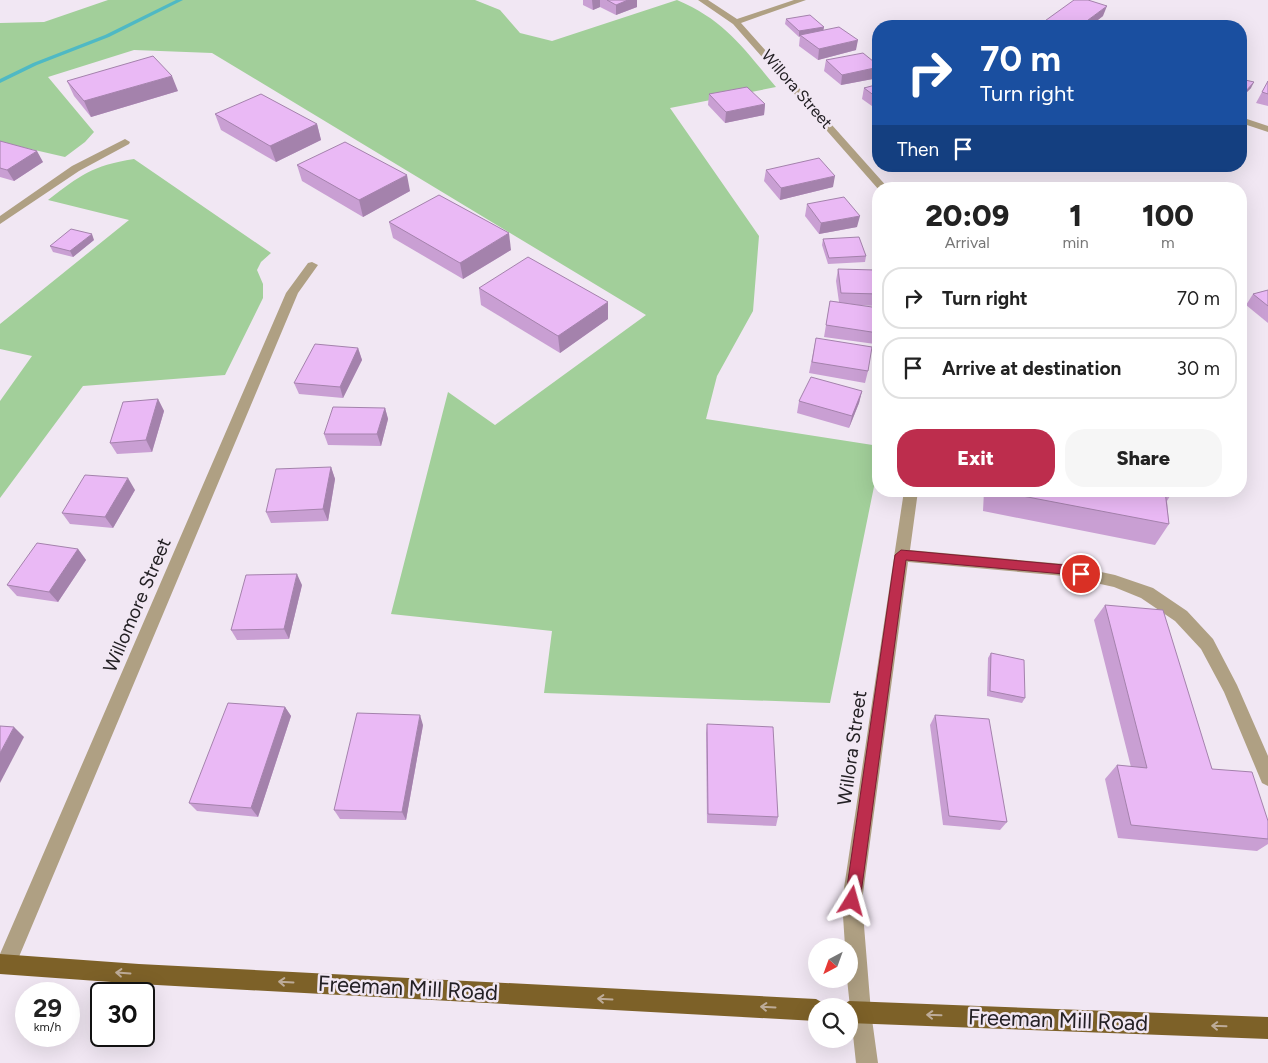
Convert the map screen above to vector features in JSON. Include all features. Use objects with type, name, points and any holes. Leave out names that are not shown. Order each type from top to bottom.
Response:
[{"type":"main road","name":"Freeman Mill Road","points":[[3,964],[148,974],[808,1010]]},
{"type":"main road","name":"Freeman Mill Road","points":[[858,1012],[1268,1028]]},
{"type":"street","name":"Willora Street","points":[[702,0],[716,7],[736,22],[878,182]]},
{"type":"street","points":[[736,22],[802,0]]},
{"type":"street","points":[[1247,122],[1268,129]]},
{"type":"street","points":[[0,221],[65,174],[92,157],[125,142]]},
{"type":"street","name":"Willomore Street","points":[[3,964],[292,293],[312,265]]},
{"type":"street","name":"Willora Street","points":[[854,998],[852,901],[910,497]]},
{"type":"street","points":[[901,555],[1064,570],[1115,581],[1147,593],[1181,616],[1208,644],[1231,690],[1268,777]]},
{"type":"street","name":"Willora Street","points":[[858,1028],[867,1063]]},
{"type":"green space","points":[[108,0],[475,0],[500,10],[520,33],[552,41],[677,0],[694,8],[721,26],[743,48],[776,87],[670,108],[759,236],[753,311],[717,376],[706,419],[872,445],[872,496],[830,703],[544,693],[552,631],[391,614],[448,392],[495,425],[646,315],[212,53],[134,50],[48,77],[94,132],[85,142],[65,157],[0,142],[0,23],[44,22]]},
{"type":"green space","points":[[134,159],[271,253],[261,262],[257,270],[263,284],[263,298],[225,375],[83,386],[0,498],[0,401],[32,356],[0,349],[0,324],[129,220],[48,200],[78,178],[97,168]]},
{"type":"building","points":[[607,0],[628,0],[616,5]]},
{"type":"building","points":[[1074,0],[1088,0],[1107,6],[1088,20],[1046,20]]},
{"type":"building","points":[[810,15],[824,27],[799,31],[786,19]]},
{"type":"building","points":[[839,27],[858,40],[819,49],[800,35]]},
{"type":"building","points":[[863,53],[872,60],[872,69],[842,75],[826,60]]},
{"type":"building","points":[[153,56],[172,76],[84,101],[67,81]]},
{"type":"building","points":[[1247,80],[1254,82],[1247,90]]},
{"type":"building","points":[[1268,81],[1268,94],[1262,92]]},
{"type":"building","points":[[872,86],[872,94],[864,88]]},
{"type":"building","points":[[747,87],[765,104],[726,112],[709,94]]},
{"type":"building","points":[[261,94],[317,124],[270,146],[215,114]]},
{"type":"building","points":[[0,141],[37,151],[7,170],[0,168]]},
{"type":"building","points":[[345,142],[407,175],[359,200],[297,165]]},
{"type":"building","points":[[819,158],[835,176],[781,188],[766,170]]},
{"type":"building","points":[[439,195],[509,233],[460,263],[389,222]]},
{"type":"building","points":[[844,197],[860,216],[821,223],[807,204]]},
{"type":"building","points":[[71,229],[92,234],[70,251],[50,246]]},
{"type":"building","points":[[859,237],[866,256],[829,258],[823,239]]},
{"type":"building","points":[[528,257],[608,302],[558,336],[479,288]]},
{"type":"building","points":[[838,269],[872,270],[872,294],[841,293]]},
{"type":"building","points":[[1268,290],[1268,306],[1253,294]]},
{"type":"building","points":[[830,301],[872,307],[872,332],[826,325]]},
{"type":"building","points":[[816,338],[872,347],[868,371],[812,362]]},
{"type":"building","points":[[315,344],[358,348],[340,387],[294,383]]},
{"type":"building","points":[[811,377],[862,391],[852,416],[799,401]]},
{"type":"building","points":[[158,399],[146,440],[110,443],[123,402]]},
{"type":"building","points":[[333,407],[385,408],[377,434],[324,434]]},
{"type":"building","points":[[331,467],[323,509],[266,512],[276,469]]},
{"type":"building","points":[[85,475],[128,478],[105,517],[62,513]]},
{"type":"building","points":[[1027,497],[1166,497],[1169,524]]},
{"type":"building","points":[[37,543],[78,549],[49,592],[7,585]]},
{"type":"building","points":[[297,574],[284,629],[231,630],[246,575]]},
{"type":"building","points":[[1105,605],[1163,610],[1212,769],[1252,772],[1268,821],[1268,839],[1131,825],[1117,765],[1147,768]]},
{"type":"building","points":[[991,653],[1024,660],[1025,698],[990,691]]},
{"type":"building","points":[[228,703],[285,707],[251,808],[189,803]]},
{"type":"building","points":[[357,713],[420,715],[402,812],[334,810]]},
{"type":"building","points":[[935,715],[989,719],[1007,822],[949,816]]},
{"type":"building","points":[[707,724],[773,727],[778,817],[708,814]]},
{"type":"building","points":[[0,726],[14,727],[0,753]]},
{"type":"waterway","points":[[0,81],[35,64],[107,36],[180,0]]},
{"type":"route","points":[[852,901],[901,555],[1064,570],[1081,574]]}]
